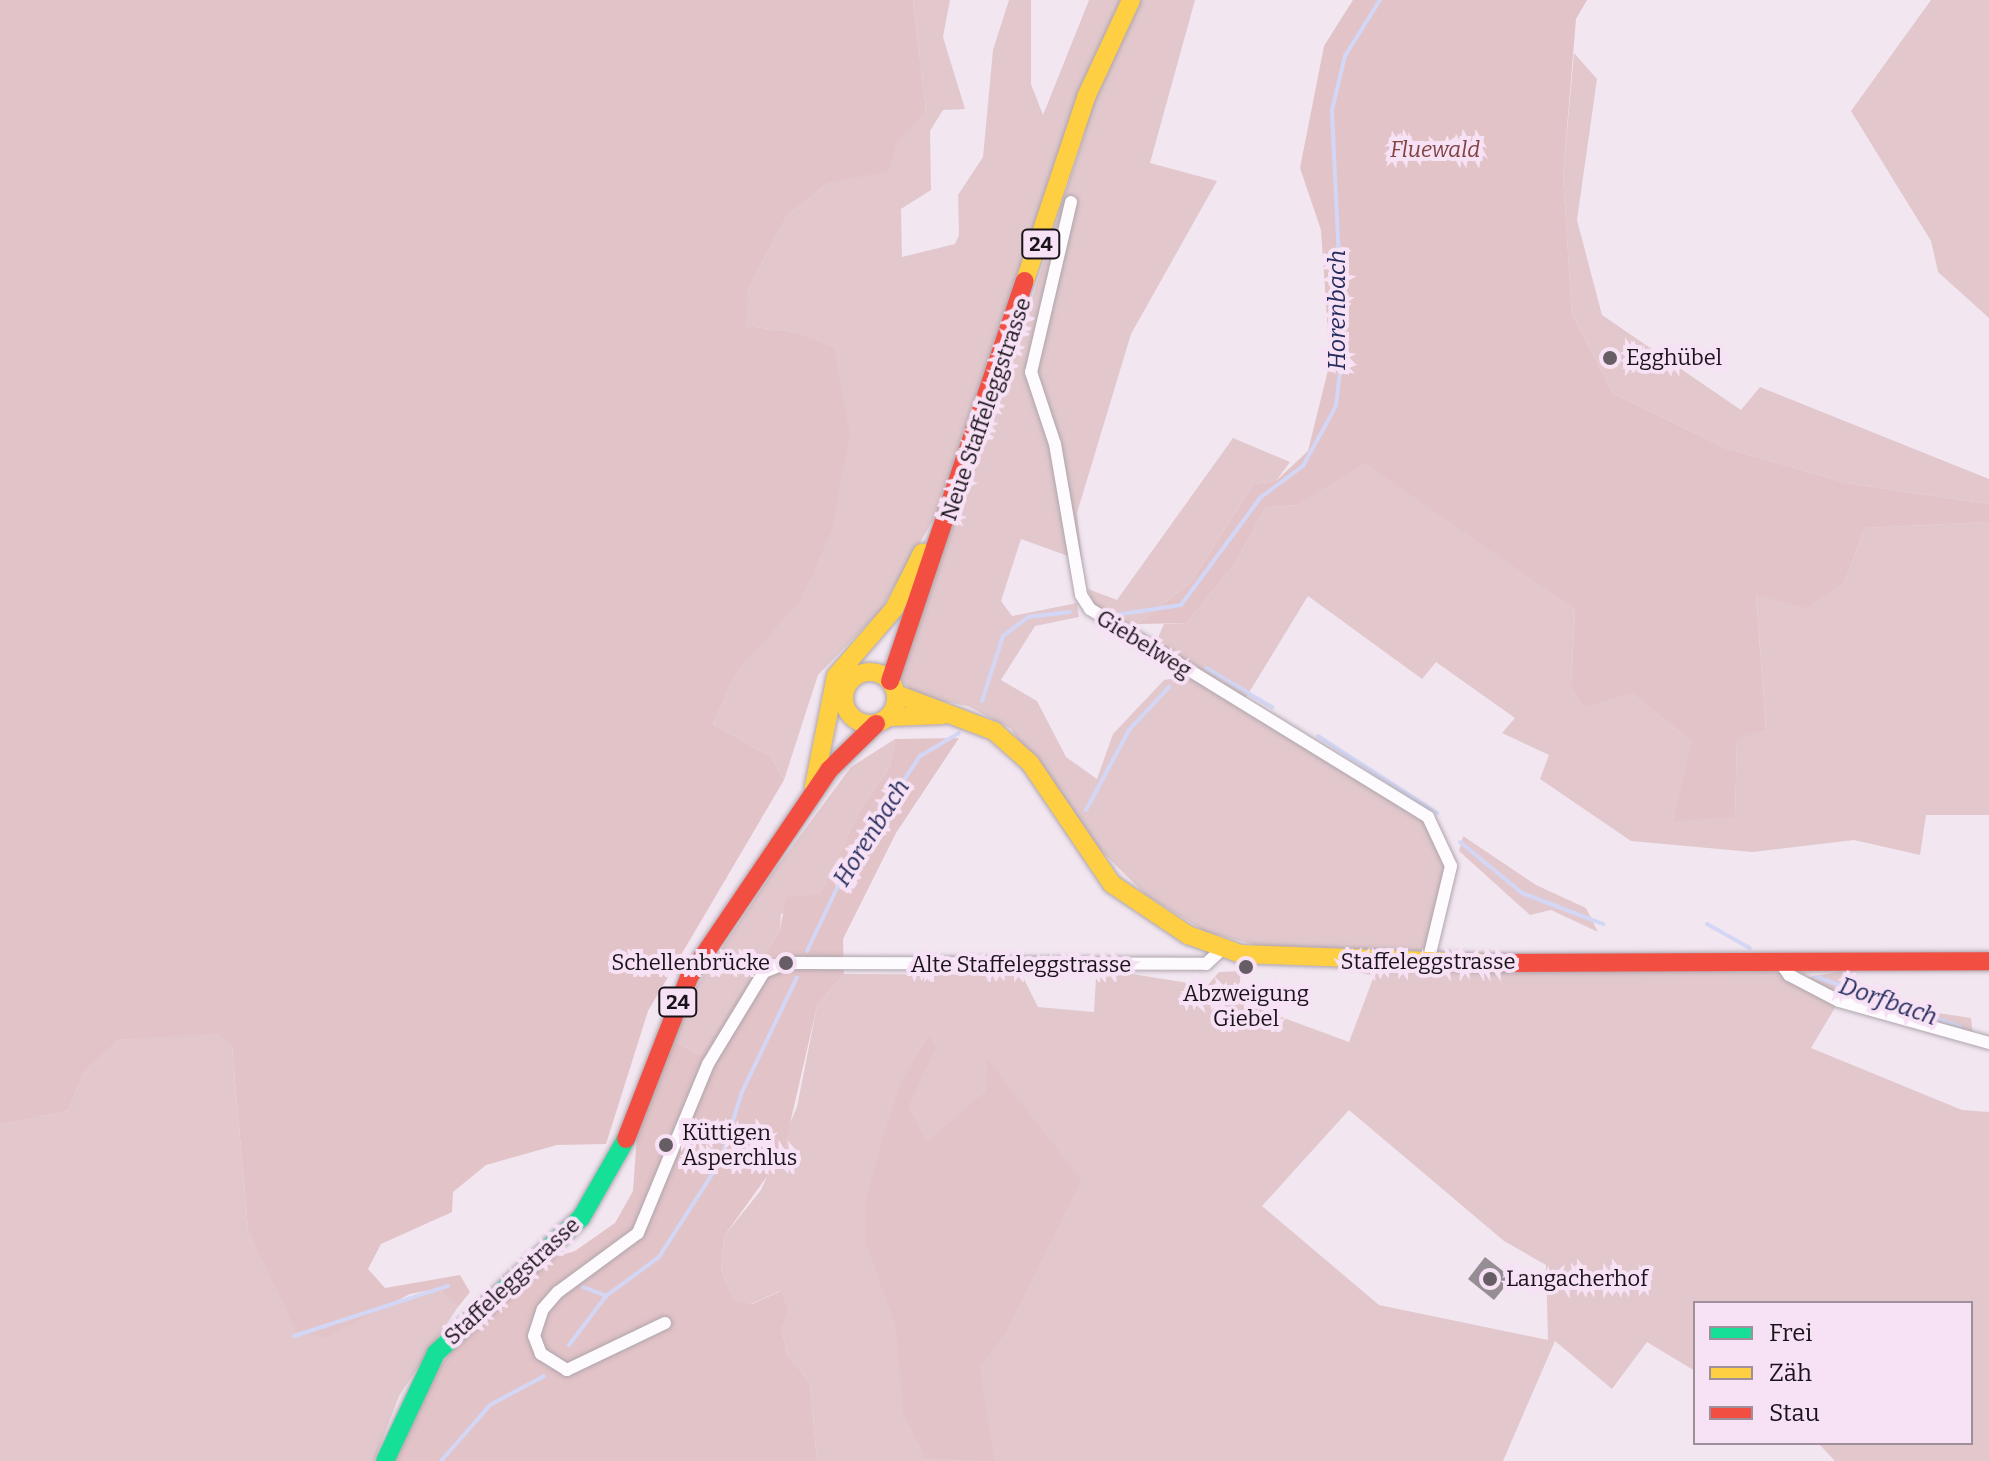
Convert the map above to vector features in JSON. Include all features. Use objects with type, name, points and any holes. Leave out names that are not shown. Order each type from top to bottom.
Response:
[{"type":"main road","name":"Neue Staffeleggstrasse","points":[[893,688],[1087,95],[1131,0]]},
{"type":"main road","name":"24","points":[[862,673],[884,643],[894,609],[957,491]]},
{"type":"main road","name":"24","points":[[812,795],[836,676],[894,609]]},
{"type":"main road","points":[[862,673],[893,688],[882,720],[858,721],[846,706],[849,683],[862,673]]},
{"type":"main road","name":"Staffeleggstrasse","points":[[893,688],[965,718],[1020,750],[1112,884],[1222,949],[1292,961],[1989,961]]},
{"type":"main road","name":"Staffeleggstrasse","points":[[829,770],[846,706]]},
{"type":"main road","name":"Staffeleggstrasse","points":[[385,1461],[436,1353],[581,1218],[613,1172],[689,977],[829,770],[882,720],[965,718]]},
{"type":"street","name":"Giebelweg","points":[[1071,202],[1031,372],[1055,444],[1081,595],[1090,609],[1428,817],[1451,866],[1428,962]]},
{"type":"street","name":"Alte Staffeleggstrasse","points":[[665,1323],[567,1370],[541,1354],[534,1336],[543,1309],[558,1292],[638,1233],[708,1064],[756,981],[774,966],[814,963],[1206,964],[1222,949]]},
{"type":"street","points":[[1780,962],[1789,975],[1839,1001],[1989,1043]]},
{"type":"shaded area","points":[[913,0],[950,0],[943,37],[965,109],[943,110],[930,131],[931,190],[901,209],[902,257],[955,244],[959,235],[958,195],[983,157],[993,50],[1009,0],[1031,0],[1031,84],[1043,115],[1089,0],[1195,0],[1150,163],[1217,181],[1131,334],[1077,513],[1082,561],[1021,539],[1001,601],[1012,616],[1077,603],[1079,617],[1035,626],[1001,680],[1037,701],[1066,757],[1097,779],[1113,734],[1164,680],[1183,677],[1156,642],[1164,624],[1187,623],[1236,562],[1266,507],[1298,505],[1365,462],[1575,610],[1571,685],[1631,693],[1692,742],[1735,817],[1737,739],[1766,728],[1756,594],[1845,581],[1865,528],[1989,522],[1989,815],[1926,815],[1920,855],[1854,840],[1752,852],[1631,841],[1540,779],[1549,755],[1502,733],[1515,718],[1436,662],[1422,679],[1308,596],[1242,704],[1428,817],[1451,866],[1428,961],[1763,968],[1789,975],[1839,1001],[1811,1048],[1962,1110],[1989,1112],[1989,1461],[1835,1461],[1820,1445],[1973,1445],[1973,1301],[1693,1301],[1693,1370],[1647,1342],[1612,1389],[1555,1341],[1503,1461],[817,1461],[810,1382],[787,1355],[782,1329],[789,1311],[780,1291],[751,1304],[734,1299],[721,1270],[724,1236],[761,1190],[797,1107],[817,1006],[844,974],[1022,975],[1038,1007],[1094,1012],[1096,978],[1132,974],[1207,986],[1219,972],[1241,971],[1238,1001],[1349,1042],[1374,976],[1206,932],[1146,895],[1082,832],[1011,729],[968,706],[916,696],[894,672],[999,403],[1087,126],[947,496],[880,611],[818,675],[784,780],[770,756],[713,724],[737,672],[801,599],[794,332],[745,326],[749,287],[787,216],[828,183],[866,170],[926,111]],"holes":[[[1349,1110],[1504,1241],[1546,1265],[1548,1340],[1379,1305],[1262,1206]]]},
{"type":"shaded area","points":[[1931,0],[1989,0],[1989,318],[1938,272],[1931,241],[1851,111]]},
{"type":"shaded area","points":[[1574,53],[1597,79],[1577,220],[1602,315],[1741,410],[1760,387],[1989,479],[1989,504],[1846,483],[1725,448],[1613,393],[1572,314],[1563,176]]},
{"type":"shaded area","points":[[1233,438],[1290,462],[1276,481],[1254,484],[1190,583],[1138,624],[1098,622],[1088,589],[1117,600]]},
{"type":"shaded area","points":[[895,739],[890,767],[862,806],[820,894],[781,914],[780,930],[700,1055],[674,1041],[691,995],[771,875],[851,767]]},
{"type":"shaded area","points":[[1463,836],[1536,885],[1586,908],[1598,932],[1551,910],[1530,915],[1459,851]]},
{"type":"shaded area","points":[[1841,971],[1899,1007],[1971,1018],[1973,1035],[1864,1005],[1805,978]]},
{"type":"shaded area","points":[[218,1033],[232,1047],[248,1229],[386,1308],[441,1287],[458,1307],[399,1396],[374,1461],[0,1461],[0,1125],[68,1111],[84,1073],[118,1040]]},
{"type":"green space","points":[[0,0],[913,0],[926,111],[896,144],[889,171],[828,183],[787,216],[749,287],[746,326],[794,332],[834,348],[850,435],[832,529],[801,600],[737,672],[713,724],[770,756],[784,780],[648,1011],[606,1144],[557,1145],[486,1165],[453,1192],[452,1212],[381,1244],[368,1269],[385,1288],[460,1275],[470,1292],[458,1307],[440,1288],[410,1294],[324,1338],[296,1331],[248,1229],[232,1047],[218,1034],[118,1040],[84,1073],[68,1111],[0,1125]]},
{"type":"green space","name":"Fluewald","points":[[1353,0],[1587,0],[1576,19],[1563,176],[1572,314],[1613,393],[1725,448],[1846,483],[1989,504],[1989,522],[1865,528],[1845,581],[1807,608],[1756,595],[1766,729],[1737,739],[1735,817],[1673,821],[1692,742],[1631,693],[1584,707],[1571,685],[1575,610],[1365,463],[1298,505],[1266,507],[1236,562],[1187,623],[1138,624],[1190,583],[1254,484],[1276,481],[1308,451],[1330,362],[1321,230],[1300,168],[1324,46]]},
{"type":"green space","points":[[959,738],[896,833],[843,939],[844,974],[817,1006],[783,1154],[724,1236],[721,1270],[734,1299],[752,1304],[781,1291],[789,1311],[782,1329],[787,1355],[810,1382],[817,1461],[395,1461],[427,1385],[461,1337],[542,1261],[575,1251],[615,1223],[633,1191],[637,1135],[674,1041],[700,1055],[780,930],[786,897],[820,894],[862,806],[890,767],[895,739]]},
{"type":"green space","points":[[929,1036],[936,1048],[908,1107],[927,1142],[986,1091],[987,1058],[1081,1180],[1006,1332],[980,1367],[994,1461],[926,1458],[903,1412],[896,1327],[866,1243],[866,1200],[883,1135],[902,1080]]},
{"type":"building","name":"Langacherhof","points":[[1485,1257],[1512,1278],[1494,1300],[1468,1279]]},
{"type":"waterway","name":"Horenbach","points":[[1115,615],[1181,605],[1261,497],[1303,466],[1336,406],[1343,345],[1332,110],[1345,56],[1380,0]]},
{"type":"waterway","name":"Horenbach","points":[[982,701],[1003,636],[1028,617],[1070,612]]},
{"type":"waterway","name":"Dorfbach","points":[[1206,668],[1272,707]]},
{"type":"waterway","name":"Dorfbach","points":[[1086,810],[1129,730],[1169,687]]},
{"type":"waterway","name":"Horenbach","points":[[807,951],[847,867],[920,756],[959,733]]},
{"type":"waterway","name":"Dorfbach","points":[[1318,736],[1437,813]]},
{"type":"waterway","name":"Dorfbach","points":[[1460,842],[1522,893],[1603,924]]},
{"type":"waterway","name":"Dorfbach","points":[[1707,924],[1750,948]]},
{"type":"waterway","name":"Horenbach","points":[[569,1345],[606,1296],[659,1257],[720,1162],[742,1092],[797,977]]},
{"type":"waterway","name":"Dorfbach","points":[[1816,977],[1961,1027]]},
{"type":"waterway","points":[[294,1336],[448,1286]]},
{"type":"waterway","points":[[583,1287],[606,1296]]},
{"type":"waterway","points":[[441,1461],[490,1405],[544,1376]]},
{"type":"traffic: fast","points":[[385,1461],[436,1353],[581,1218],[626,1139]]},
{"type":"traffic: slow","points":[[1025,281],[1087,95],[1131,0]]},
{"type":"traffic: slow","points":[[814,786],[836,676],[894,609],[922,553]]},
{"type":"traffic: slow","points":[[870,672],[888,680],[896,698],[888,716],[870,724],[852,716],[844,698],[852,680],[870,672]]},
{"type":"traffic: slow","points":[[896,694],[994,731],[1030,763],[1112,884],[1188,935],[1241,954],[1490,963]]},
{"type":"traffic: slow","points":[[889,717],[943,715]]},
{"type":"traffic: jam","points":[[890,681],[1025,281]]},
{"type":"traffic: jam","points":[[626,1139],[689,977],[829,770],[876,724]]},
{"type":"traffic: jam","points":[[1490,963],[1989,961]]},
{"type":"place","name":"Egghübel","points":[[1610,358]]},
{"type":"place","name":"Schellenbrücke","points":[[786,963]]},
{"type":"place","name":"Abzweigung Giebel","points":[[1246,967]]},
{"type":"place","name":"Küttigen Asperchlus","points":[[666,1145]]},
{"type":"place","name":"Langacherhof","points":[[1490,1279]]}]
